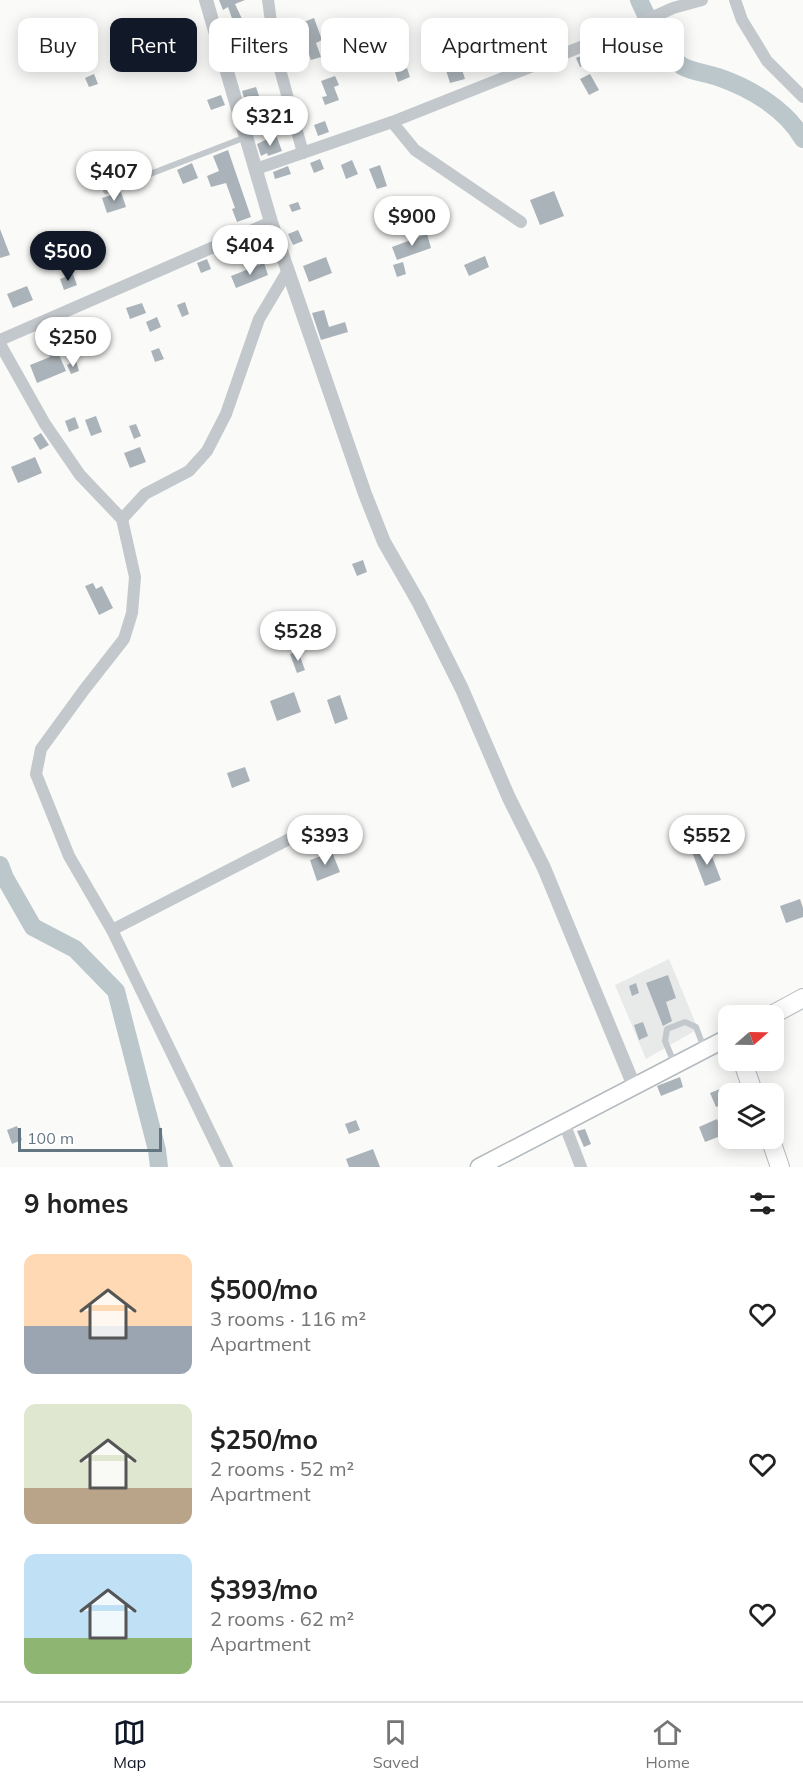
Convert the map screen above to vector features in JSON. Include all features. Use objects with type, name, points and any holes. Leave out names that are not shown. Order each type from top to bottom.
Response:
[{"type":"main road","points":[[784,1008],[803,998]]},
{"type":"main road","points":[[479,1167],[718,1043]]},
{"type":"main road","points":[[774,1149],[780,1167]]},
{"type":"street","points":[[206,0],[287,272],[365,494],[384,542],[419,603],[462,688],[509,798],[544,868],[634,1086]]},
{"type":"street","points":[[268,0],[275,51],[303,153]]},
{"type":"street","points":[[256,169],[392,122],[631,27],[673,8],[702,0]]},
{"type":"street","points":[[735,0],[742,20],[767,61],[803,97]]},
{"type":"street","points":[[392,122],[415,150],[522,222]]},
{"type":"street","points":[[227,1167],[112,930],[69,856],[36,774],[41,749],[124,639],[132,613],[135,577],[122,519],[80,475],[45,424],[0,342],[271,222]]},
{"type":"street","points":[[122,519],[145,494],[189,471],[207,451],[226,414],[259,319],[287,272]]},
{"type":"street","points":[[112,930],[301,833]]},
{"type":"street","points":[[564,1123],[581,1167]]},
{"type":"lane","points":[[106,190],[247,137]]},
{"type":"lane","points":[[675,1065],[665,1041],[667,1029],[685,1022],[696,1027],[705,1050]]},
{"type":"shaded area","points":[[669,959],[698,1029],[646,1059],[615,985]]},
{"type":"building","points":[[219,0],[245,0],[235,4],[242,18],[232,18],[228,7],[223,10]]},
{"type":"building","points":[[314,18],[321,37],[321,40],[316,43],[321,57],[311,60],[309,54],[309,20]]},
{"type":"building","points":[[395,72],[408,72],[410,77],[398,82]]},
{"type":"building","points":[[447,72],[463,72],[465,79],[450,83]]},
{"type":"building","points":[[94,74],[98,84],[89,87],[85,78]]},
{"type":"building","points":[[590,74],[599,90],[589,95],[580,79]]},
{"type":"building","points":[[335,76],[339,85],[334,87],[339,100],[325,105],[322,97],[327,96],[321,81]]},
{"type":"building","points":[[256,87],[260,99],[255,101],[263,125],[253,128],[242,91]]},
{"type":"building","points":[[221,95],[225,105],[211,110],[207,100]]},
{"type":"building","points":[[325,121],[329,132],[318,136],[314,125]]},
{"type":"building","points":[[276,135],[282,151],[261,156],[257,144]]},
{"type":"building","points":[[228,150],[251,217],[237,222],[232,209],[235,208],[226,183],[211,187],[207,176],[219,171],[213,156]]},
{"type":"building","points":[[320,159],[324,169],[314,173],[310,163]]},
{"type":"building","points":[[352,160],[358,174],[346,179],[341,165]]},
{"type":"building","points":[[192,163],[198,178],[183,184],[177,170]]},
{"type":"building","points":[[380,165],[387,186],[377,189],[369,169]]},
{"type":"building","points":[[288,166],[291,174],[275,179],[273,172]]},
{"type":"building","points":[[554,191],[564,216],[540,225],[530,200]]},
{"type":"building","points":[[121,192],[126,207],[107,213],[102,198]]},
{"type":"building","points":[[298,202],[301,209],[292,212],[289,205]]},
{"type":"building","points":[[0,229],[10,255],[0,258]]},
{"type":"building","points":[[298,230],[303,241],[293,245],[288,234]]},
{"type":"building","points":[[427,234],[431,248],[397,260],[392,247]]},
{"type":"building","points":[[74,245],[79,259],[71,262],[66,248]]},
{"type":"building","points":[[485,256],[489,267],[469,276],[464,265]]},
{"type":"building","points":[[326,257],[332,273],[309,282],[303,266]]},
{"type":"building","points":[[207,259],[211,269],[201,273],[197,263]]},
{"type":"building","points":[[403,262],[406,274],[397,277],[393,265]]},
{"type":"building","points":[[264,263],[268,275],[236,288],[231,276]]},
{"type":"building","points":[[73,274],[77,285],[64,290],[60,279]]},
{"type":"building","points":[[27,286],[33,300],[13,308],[7,294]]},
{"type":"building","points":[[185,302],[189,314],[182,317],[177,305]]},
{"type":"building","points":[[142,303],[146,313],[130,319],[126,308]]},
{"type":"building","points":[[324,310],[329,327],[345,322],[348,332],[321,340],[312,313]]},
{"type":"building","points":[[157,317],[161,327],[150,332],[146,322]]},
{"type":"building","points":[[71,327],[77,342],[57,350],[66,371],[37,383],[30,365],[50,357],[42,338]]},
{"type":"building","points":[[159,348],[164,359],[155,362],[151,351]]},
{"type":"building","points":[[76,361],[79,371],[71,374],[67,365]]},
{"type":"building","points":[[96,416],[102,432],[91,436],[85,420]]},
{"type":"building","points":[[75,417],[79,428],[69,432],[65,421]]},
{"type":"building","points":[[136,424],[141,436],[134,439],[129,426]]},
{"type":"building","points":[[41,433],[49,445],[40,450],[33,438]]},
{"type":"building","points":[[140,447],[146,462],[130,468],[124,453]]},
{"type":"building","points":[[35,457],[42,473],[18,483],[11,467]]},
{"type":"building","points":[[363,560],[367,572],[357,576],[352,564]]},
{"type":"building","points":[[93,583],[96,589],[102,586],[113,608],[99,615],[85,586]]},
{"type":"building","points":[[298,651],[305,670],[297,673],[290,654]]},
{"type":"building","points":[[294,692],[301,712],[277,721],[270,701]]},
{"type":"building","points":[[340,695],[348,719],[335,724],[327,700]]},
{"type":"building","points":[[245,767],[250,781],[232,788],[227,773]]},
{"type":"building","points":[[708,846],[721,880],[705,886],[692,852]]},
{"type":"building","points":[[332,852],[340,872],[317,881],[310,860]]},
{"type":"building","points":[[800,899],[803,917],[786,923],[780,906]]},
{"type":"building","points":[[668,975],[676,998],[666,1002],[672,1021],[663,1026],[646,983]]},
{"type":"building","points":[[636,983],[639,993],[632,996],[629,986]]},
{"type":"building","points":[[643,1022],[648,1036],[639,1040],[634,1025]]},
{"type":"building","points":[[680,1077],[683,1087],[661,1096],[657,1086]]},
{"type":"building","points":[[718,1090],[718,1106],[716,1107],[710,1093]]},
{"type":"building","points":[[717,1119],[718,1137],[705,1142],[699,1127]]},
{"type":"building","points":[[356,1120],[360,1130],[349,1134],[345,1124]]},
{"type":"building","points":[[17,1126],[22,1140],[12,1144],[7,1130]]},
{"type":"building","points":[[585,1129],[591,1144],[584,1147],[577,1131]]},
{"type":"building","points":[[373,1149],[380,1167],[349,1167],[346,1159]]},
{"type":"waterway","points":[[639,0],[657,36],[675,61],[686,68],[742,87],[766,101],[787,118],[803,139]]},
{"type":"waterway","points":[[0,865],[33,927],[75,949],[116,991],[157,1150],[159,1167]]}]
